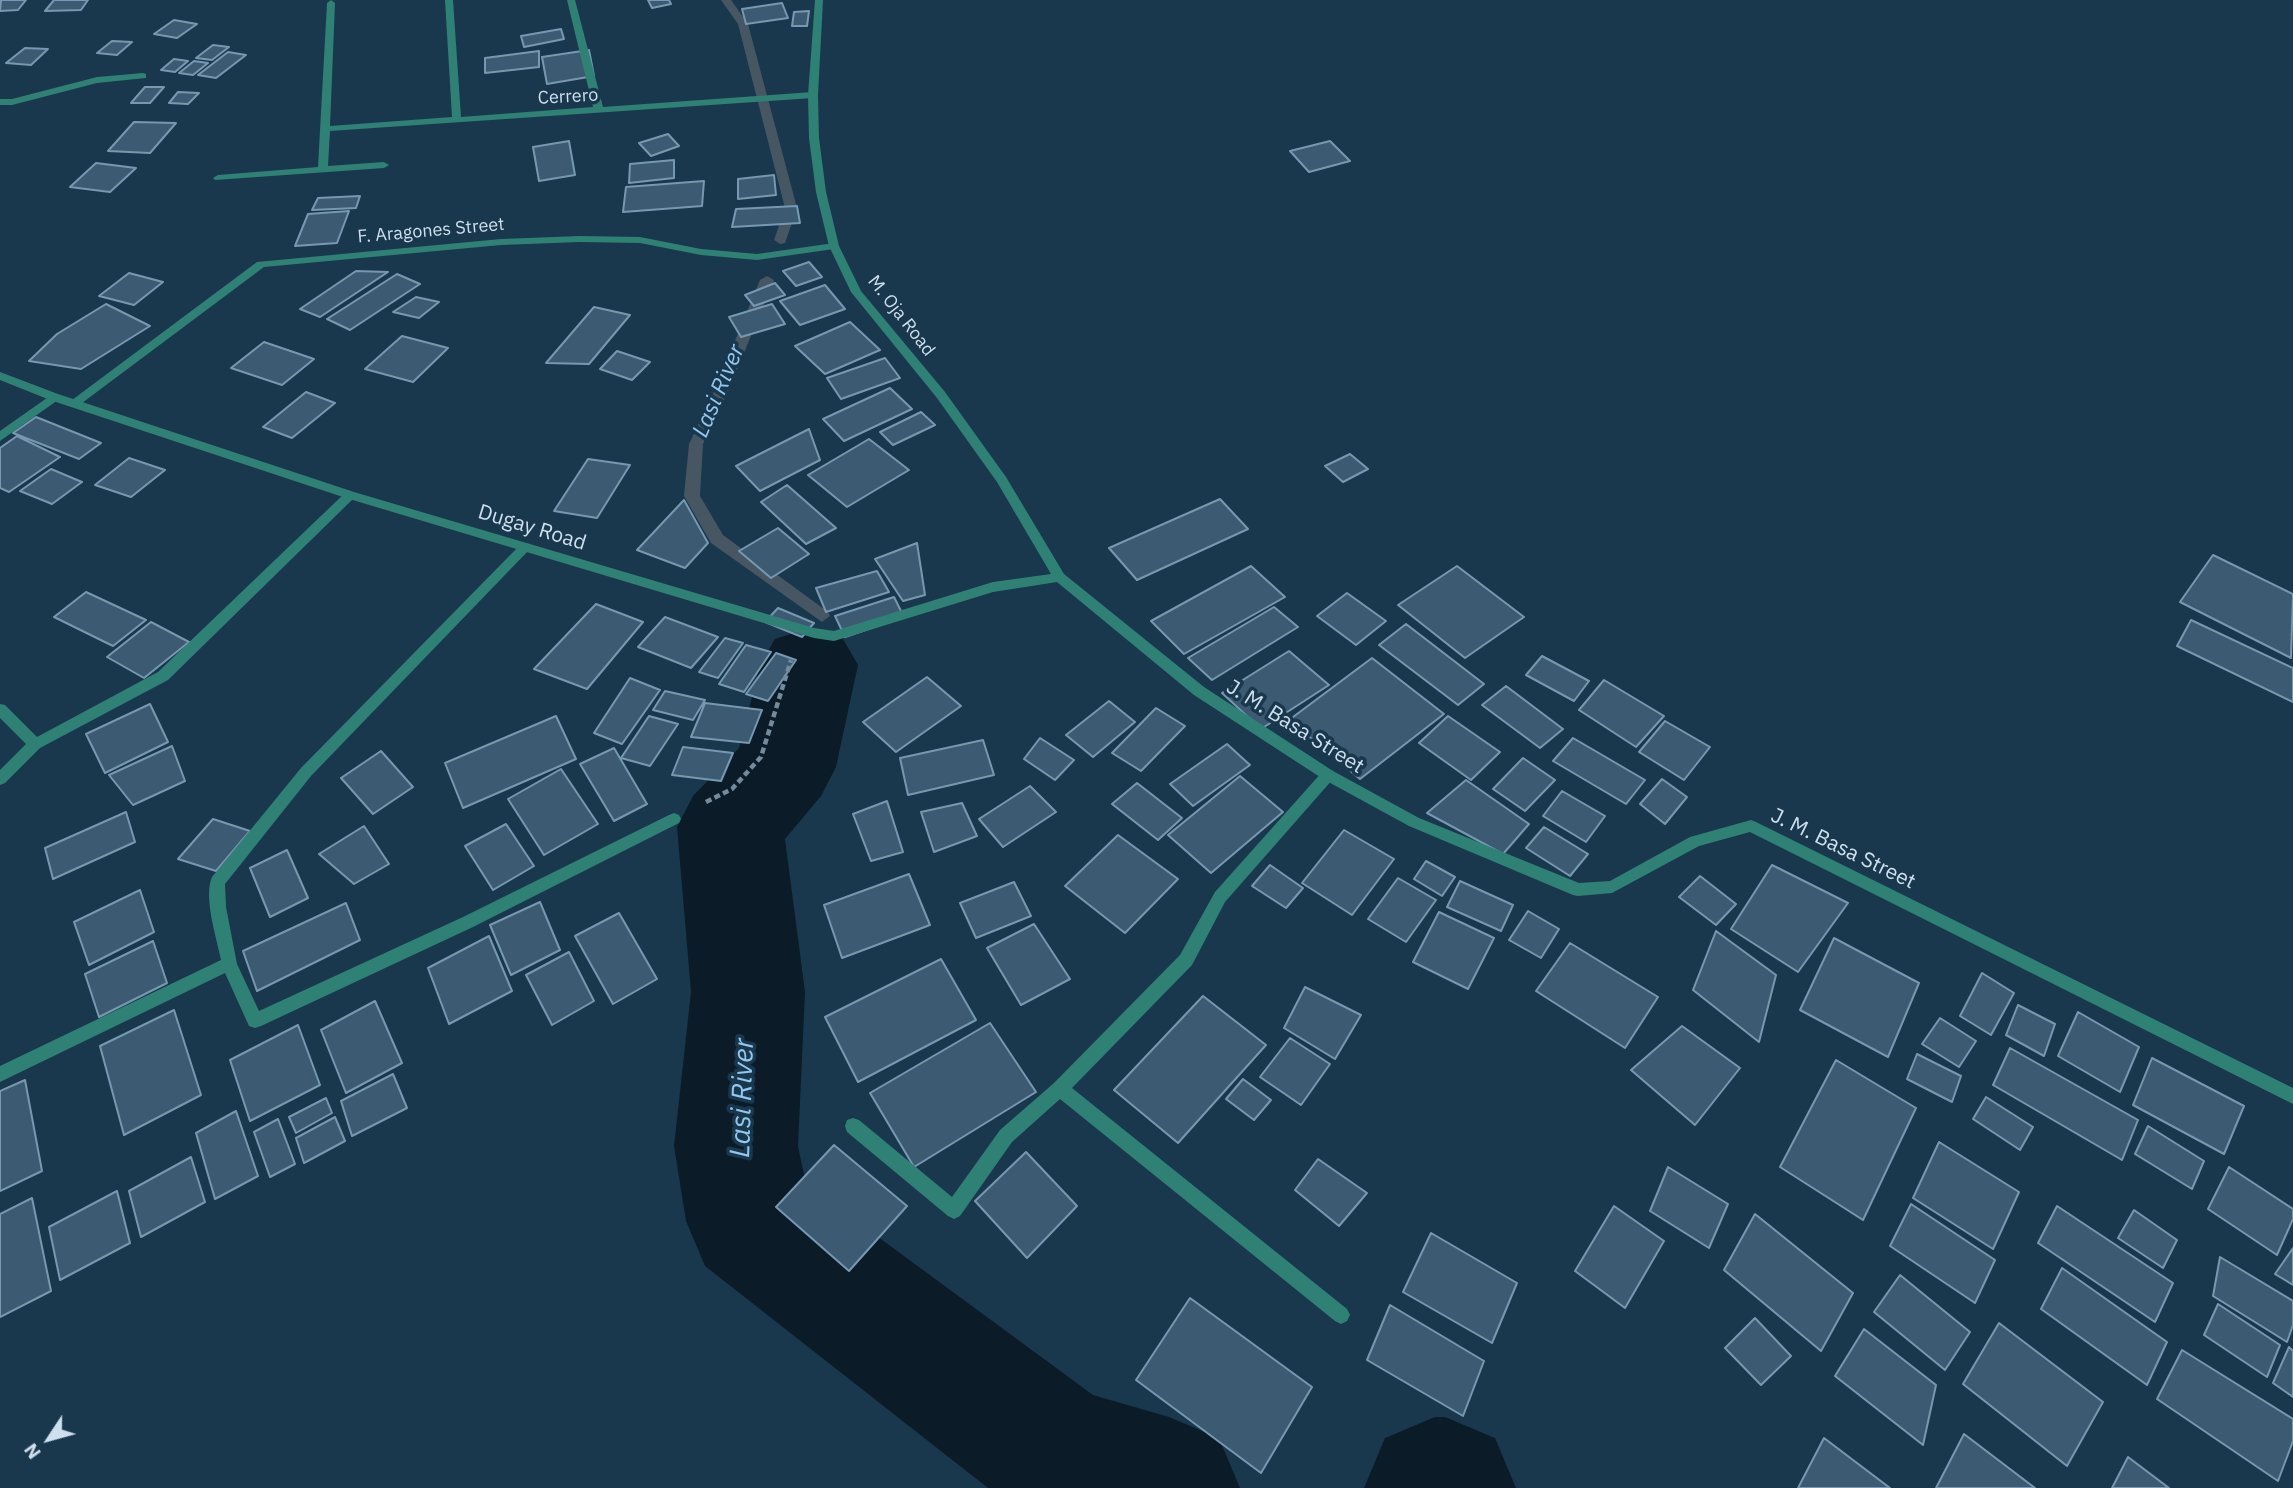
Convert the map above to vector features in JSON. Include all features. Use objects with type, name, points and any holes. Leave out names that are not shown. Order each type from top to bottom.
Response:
[{"type":"street","points":[[449,0],[457,120]]},
{"type":"street","points":[[571,0],[599,111]]},
{"type":"street","name":"M. Oja Road","points":[[819,0],[813,95],[814,138],[821,192],[834,246],[856,292],[941,395],[1002,480],[1059,577]]},
{"type":"street","points":[[323,170],[331,3]]},
{"type":"street","points":[[0,102],[12,102],[97,80],[143,76]]},
{"type":"street","name":"Cerrero","points":[[324,129],[813,95]]},
{"type":"street","points":[[218,178],[384,165]]},
{"type":"street","name":"F. Aragones Street","points":[[74,403],[261,264],[501,242],[580,239],[640,240],[701,252],[757,257],[834,246]]},
{"type":"street","name":"Dugay Road","points":[[0,376],[54,397],[350,495],[807,631],[834,636],[993,587],[1059,577]]},
{"type":"street","points":[[0,437],[54,397]]},
{"type":"street","points":[[0,779],[35,744],[163,676],[350,495]]},
{"type":"street","points":[[525,547],[306,772],[217,882],[218,907],[229,964],[256,1021],[468,922],[674,819]]},
{"type":"street","name":"J. M. Basa Street","points":[[1059,577],[1199,691],[1328,775],[1414,822],[1578,890],[1612,887],[1695,841],[1751,827],[2293,1096]]},
{"type":"street","points":[[0,709],[35,744]]},
{"type":"street","points":[[853,1126],[954,1210],[1006,1136],[1060,1089],[1186,960],[1220,897],[1328,775]]},
{"type":"street","points":[[0,1074],[229,964]]},
{"type":"street","points":[[1060,1089],[1341,1315]]},
{"type":"path","points":[[674,819],[732,789],[761,757],[807,631]]},
{"type":"building","points":[[1,0],[26,0],[18,10],[0,11]]},
{"type":"building","points":[[54,0],[88,0],[81,10],[45,11]]},
{"type":"building","points":[[648,0],[669,0],[671,4],[652,8]]},
{"type":"building","points":[[782,3],[788,18],[746,24],[742,9]]},
{"type":"building","points":[[809,11],[807,26],[792,26],[794,12]]},
{"type":"building","points":[[174,20],[197,24],[177,38],[154,34]]},
{"type":"building","points":[[561,29],[564,39],[524,47],[521,36]]},
{"type":"building","points":[[112,41],[132,42],[117,55],[97,53]]},
{"type":"building","points":[[213,45],[229,47],[212,60],[196,58]]},
{"type":"building","points":[[25,48],[48,49],[31,65],[6,63]]},
{"type":"building","points":[[589,50],[594,76],[547,84],[542,57]]},
{"type":"building","points":[[539,51],[539,67],[485,73],[485,58]]},
{"type":"building","points":[[228,52],[246,55],[216,78],[198,75]]},
{"type":"building","points":[[174,59],[188,61],[175,72],[161,70]]},
{"type":"building","points":[[194,61],[208,63],[193,75],[179,73]]},
{"type":"building","points":[[145,87],[164,87],[150,103],[131,103]]},
{"type":"building","points":[[178,92],[199,93],[188,104],[169,103]]},
{"type":"building","points":[[134,122],[176,123],[150,153],[108,151]]},
{"type":"building","points":[[668,134],[679,146],[651,156],[639,143]]},
{"type":"building","points":[[569,141],[575,175],[539,181],[533,147]]},
{"type":"building","points":[[1330,141],[1350,161],[1309,172],[1290,151]]},
{"type":"building","points":[[674,160],[674,178],[629,183],[630,164]]},
{"type":"building","points":[[96,163],[136,168],[110,192],[70,187]]},
{"type":"building","points":[[774,175],[776,195],[738,199],[738,179]]},
{"type":"building","points":[[704,181],[702,206],[623,212],[626,187]]},
{"type":"building","points":[[360,196],[356,208],[312,210],[318,198]]},
{"type":"building","points":[[797,206],[800,223],[732,227],[736,209]]},
{"type":"building","points":[[349,211],[337,243],[295,246],[308,214]]},
{"type":"building","points":[[809,262],[822,277],[796,286],[783,271]]},
{"type":"building","points":[[356,271],[388,272],[320,317],[300,309]]},
{"type":"building","points":[[129,273],[163,282],[134,305],[99,296]]},
{"type":"building","points":[[397,274],[420,284],[350,330],[327,319]]},
{"type":"building","points":[[775,283],[785,295],[754,306],[745,295]]},
{"type":"building","points":[[825,285],[845,309],[800,325],[780,301]]},
{"type":"building","points":[[416,297],[439,302],[419,318],[393,312]]},
{"type":"building","points":[[106,304],[150,326],[81,369],[29,361],[57,334]]},
{"type":"building","points":[[772,304],[785,324],[741,337],[729,317]]},
{"type":"building","points":[[594,307],[630,315],[589,364],[546,363]]},
{"type":"building","points":[[850,322],[880,350],[825,374],[795,346]]},
{"type":"building","points":[[402,336],[448,348],[413,382],[365,369]]},
{"type":"building","points":[[264,342],[314,359],[282,385],[231,368]]},
{"type":"building","points":[[617,351],[650,362],[632,380],[600,369]]},
{"type":"building","points":[[885,358],[900,378],[841,399],[827,378]]},
{"type":"building","points":[[890,388],[912,409],[844,441],[823,419]]},
{"type":"building","points":[[306,392],[335,403],[292,438],[263,427]]},
{"type":"building","points":[[921,412],[935,425],[893,445],[880,432]]},
{"type":"building","points":[[36,417],[101,443],[79,459],[13,433]]},
{"type":"building","points":[[809,429],[820,460],[760,491],[736,466]]},
{"type":"building","points":[[17,436],[60,457],[9,492],[0,488],[0,448]]},
{"type":"building","points":[[869,439],[909,470],[847,507],[808,475]]},
{"type":"building","points":[[1350,454],[1368,469],[1343,482],[1325,466]]},
{"type":"building","points":[[129,458],[165,470],[131,497],[95,485]]},
{"type":"building","points":[[588,459],[630,465],[597,518],[554,511]]},
{"type":"building","points":[[51,469],[82,482],[52,504],[20,491]]},
{"type":"building","points":[[787,485],[836,528],[806,544],[761,502]]},
{"type":"building","points":[[1220,499],[1248,529],[1137,580],[1109,548]]},
{"type":"building","points":[[684,500],[708,543],[685,568],[637,550]]},
{"type":"building","points":[[778,528],[809,554],[771,578],[739,551]]},
{"type":"building","points":[[917,543],[925,595],[903,601],[875,559]]},
{"type":"building","points":[[2213,555],[2293,594],[2291,658],[2180,602]]},
{"type":"building","points":[[1251,566],[1285,597],[1184,654],[1151,621]]},
{"type":"building","points":[[1457,566],[1524,617],[1465,658],[1398,605]]},
{"type":"building","points":[[877,571],[889,592],[826,612],[816,588]]},
{"type":"building","points":[[86,592],[146,620],[113,646],[54,617]]},
{"type":"building","points":[[1347,593],[1386,621],[1356,645],[1317,616]]},
{"type":"building","points":[[894,597],[904,617],[845,637],[835,616]]},
{"type":"building","points":[[596,604],[643,622],[587,689],[534,669]]},
{"type":"building","points":[[1274,607],[1298,627],[1212,680],[1188,658]]},
{"type":"building","points":[[778,608],[814,623],[802,637],[765,622]]},
{"type":"building","points":[[665,617],[718,637],[691,668],[638,647]]},
{"type":"building","points":[[2191,620],[2293,668],[2293,702],[2177,646]]},
{"type":"building","points":[[151,622],[189,642],[144,678],[107,657]]},
{"type":"building","points":[[1406,624],[1484,684],[1458,705],[1379,645]]},
{"type":"building","points":[[725,638],[743,643],[718,678],[699,672]]},
{"type":"building","points":[[746,645],[771,652],[744,692],[719,684]]},
{"type":"building","points":[[1289,651],[1329,685],[1261,729],[1222,693]]},
{"type":"building","points":[[776,653],[796,660],[768,701],[746,694]]},
{"type":"building","points":[[1542,656],[1589,681],[1574,701],[1526,675]]},
{"type":"building","points":[[1372,658],[1444,714],[1360,779],[1289,720]]},
{"type":"building","points":[[927,677],[961,706],[896,752],[863,722]]},
{"type":"building","points":[[630,678],[660,690],[622,744],[594,733]]},
{"type":"building","points":[[1604,680],[1664,716],[1636,747],[1579,710]]},
{"type":"building","points":[[1506,686],[1563,729],[1540,748],[1482,705]]},
{"type":"building","points":[[665,691],[705,700],[693,720],[653,710]]},
{"type":"building","points":[[1109,701],[1135,722],[1093,757],[1066,735]]},
{"type":"building","points":[[705,703],[762,710],[749,743],[691,737]]},
{"type":"building","points":[[150,704],[168,742],[105,773],[86,734]]},
{"type":"building","points":[[1156,708],[1185,726],[1141,771],[1112,753]]},
{"type":"building","points":[[556,716],[576,759],[463,808],[445,763]]},
{"type":"building","points":[[649,716],[678,724],[650,766],[621,758]]},
{"type":"building","points":[[1448,716],[1500,752],[1471,780],[1419,743]]},
{"type":"building","points":[[1665,721],[1710,747],[1684,780],[1639,752]]},
{"type":"building","points":[[1040,738],[1074,760],[1055,780],[1024,759]]},
{"type":"building","points":[[1573,738],[1645,780],[1626,804],[1553,761]]},
{"type":"building","points":[[983,740],[994,775],[908,795],[900,758]]},
{"type":"building","points":[[1227,744],[1250,765],[1193,806],[1170,784]]},
{"type":"building","points":[[172,746],[185,781],[133,805],[109,775]]},
{"type":"building","points":[[683,747],[733,753],[721,781],[672,775]]},
{"type":"building","points":[[614,748],[647,804],[614,821],[580,764]]},
{"type":"building","points":[[381,751],[413,787],[373,814],[341,778]]},
{"type":"building","points":[[1523,758],[1555,780],[1525,811],[1493,789]]},
{"type":"building","points":[[561,769],[598,824],[544,855],[508,799]]},
{"type":"building","points":[[1240,776],[1283,812],[1211,873],[1168,835]]},
{"type":"building","points":[[1662,779],[1687,797],[1665,824],[1640,804]]},
{"type":"building","points":[[1466,780],[1529,824],[1503,854],[1427,813]]},
{"type":"building","points":[[1137,783],[1182,818],[1158,840],[1112,804]]},
{"type":"building","points":[[1030,786],[1056,812],[1003,847],[979,819]]},
{"type":"building","points":[[1562,791],[1605,816],[1586,842],[1543,816]]},
{"type":"building","points":[[887,801],[903,852],[871,861],[853,814]]},
{"type":"building","points":[[962,803],[977,836],[934,852],[921,812]]},
{"type":"building","points":[[126,812],[135,842],[53,879],[45,848]]},
{"type":"building","points":[[213,819],[250,831],[216,871],[178,859]]},
{"type":"building","points":[[506,824],[534,866],[493,890],[465,846]]},
{"type":"building","points":[[364,826],[389,864],[354,884],[319,854]]},
{"type":"building","points":[[1544,827],[1588,854],[1570,876],[1526,848]]},
{"type":"building","points":[[1344,830],[1394,859],[1352,915],[1302,883]]},
{"type":"building","points":[[1118,835],[1178,879],[1125,933],[1065,886]]},
{"type":"building","points":[[287,850],[308,898],[270,917],[250,868]]},
{"type":"building","points":[[1426,861],[1455,877],[1442,896],[1414,879]]},
{"type":"building","points":[[1270,865],[1303,888],[1286,908],[1252,886]]},
{"type":"building","points":[[1772,865],[1848,903],[1798,972],[1731,929]]},
{"type":"building","points":[[909,874],[930,925],[842,958],[824,905]]},
{"type":"building","points":[[1700,876],[1736,904],[1716,925],[1679,897]]},
{"type":"building","points":[[1398,878],[1436,900],[1406,942],[1368,919]]},
{"type":"building","points":[[1460,881],[1513,905],[1501,931],[1447,907]]},
{"type":"building","points":[[1014,882],[1031,916],[976,938],[960,903]]},
{"type":"building","points":[[140,890],[154,932],[89,965],[74,922]]},
{"type":"building","points":[[540,902],[560,950],[511,975],[490,925]]},
{"type":"building","points":[[346,903],[360,940],[257,991],[243,951]]},
{"type":"building","points":[[1528,911],[1559,929],[1541,958],[1509,940]]},
{"type":"building","points":[[1439,912],[1494,938],[1468,989],[1413,962]]},
{"type":"building","points":[[619,913],[657,979],[613,1004],[575,936]]},
{"type":"building","points":[[1034,924],[1070,979],[1021,1005],[987,948]]},
{"type":"building","points":[[1716,931],[1776,975],[1759,1042],[1693,990]]},
{"type":"building","points":[[489,936],[512,991],[449,1024],[428,968]]},
{"type":"building","points":[[1834,938],[1919,983],[1888,1057],[1800,1010]]},
{"type":"building","points":[[153,941],[167,983],[99,1017],[85,974]]},
{"type":"building","points":[[1570,943],[1658,997],[1625,1048],[1536,991]]},
{"type":"building","points":[[569,952],[594,1001],[552,1025],[526,975]]},
{"type":"building","points":[[941,959],[976,1020],[858,1082],[825,1017]]},
{"type":"building","points":[[1982,973],[2014,993],[1991,1035],[1960,1016]]},
{"type":"building","points":[[1305,987],[1361,1015],[1335,1059],[1284,1028]]},
{"type":"building","points":[[1203,996],[1266,1045],[1178,1143],[1114,1090]]},
{"type":"building","points":[[375,1001],[402,1063],[346,1093],[321,1030]]},
{"type":"building","points":[[2018,1005],[2055,1024],[2044,1056],[2006,1035]]},
{"type":"building","points":[[174,1010],[201,1095],[124,1135],[100,1046]]},
{"type":"building","points":[[2078,1012],[2139,1047],[2120,1092],[2058,1056]]},
{"type":"building","points":[[1940,1018],[1976,1041],[1959,1067],[1922,1044]]},
{"type":"building","points":[[990,1023],[1036,1092],[914,1167],[870,1093]]},
{"type":"building","points":[[298,1025],[320,1085],[250,1121],[230,1060]]},
{"type":"building","points":[[1682,1026],[1740,1068],[1695,1125],[1631,1070]]},
{"type":"building","points":[[1290,1038],[1330,1064],[1301,1105],[1260,1077]]},
{"type":"building","points":[[2010,1048],[2138,1120],[2122,1160],[1993,1085]]},
{"type":"building","points":[[1917,1054],[1961,1076],[1952,1102],[1907,1079]]},
{"type":"building","points":[[2152,1058],[2244,1106],[2224,1154],[2133,1105]]},
{"type":"building","points":[[1836,1060],[1916,1108],[1863,1220],[1780,1167]]},
{"type":"building","points":[[393,1074],[407,1108],[352,1136],[341,1101]]},
{"type":"building","points":[[1243,1079],[1271,1100],[1254,1120],[1226,1099]]},
{"type":"building","points":[[25,1080],[42,1171],[0,1191],[0,1091]]},
{"type":"building","points":[[1986,1097],[2033,1127],[2020,1150],[1973,1119]]},
{"type":"building","points":[[326,1098],[332,1113],[296,1133],[289,1117]]},
{"type":"building","points":[[236,1111],[258,1176],[215,1199],[196,1133]]},
{"type":"building","points":[[335,1117],[345,1141],[304,1163],[296,1138]]},
{"type":"building","points":[[278,1119],[295,1164],[270,1177],[254,1132]]},
{"type":"building","points":[[2148,1126],[2204,1161],[2192,1189],[2135,1154]]},
{"type":"building","points":[[1939,1142],[2019,1192],[1993,1249],[1913,1198]]},
{"type":"building","points":[[834,1145],[907,1206],[849,1271],[776,1207]]},
{"type":"building","points":[[1026,1152],[1077,1206],[1027,1258],[975,1201]]},
{"type":"building","points":[[191,1157],[205,1202],[141,1237],[129,1191]]},
{"type":"building","points":[[1318,1159],[1367,1193],[1339,1226],[1295,1190]]},
{"type":"building","points":[[1668,1167],[1728,1204],[1709,1248],[1650,1211]]},
{"type":"building","points":[[2229,1167],[2293,1209],[2293,1219],[2277,1255],[2208,1209]]},
{"type":"building","points":[[117,1191],[130,1243],[60,1280],[49,1227]]},
{"type":"building","points":[[32,1198],[51,1291],[0,1317],[0,1214]]},
{"type":"building","points":[[1911,1204],[1995,1260],[1975,1303],[1890,1246]]},
{"type":"building","points":[[1614,1206],[1664,1241],[1625,1308],[1575,1271]]},
{"type":"building","points":[[2057,1206],[2173,1283],[2155,1322],[2038,1243]]},
{"type":"building","points":[[2134,1210],[2177,1240],[2163,1268],[2118,1238]]},
{"type":"building","points":[[1755,1214],[1853,1293],[1821,1351],[1724,1270]]},
{"type":"building","points":[[1431,1233],[1517,1283],[1492,1343],[1403,1292]]},
{"type":"building","points":[[2293,1248],[2293,1285],[2275,1274]]},
{"type":"building","points":[[2220,1257],[2293,1301],[2293,1325],[2287,1342],[2213,1296]]},
{"type":"building","points":[[2062,1268],[2167,1342],[2147,1385],[2041,1309]]},
{"type":"building","points":[[1900,1275],[1970,1332],[1945,1370],[1874,1312]]},
{"type":"building","points":[[1190,1298],[1312,1387],[1261,1473],[1136,1380]]},
{"type":"building","points":[[2218,1304],[2280,1345],[2267,1377],[2204,1335]]},
{"type":"building","points":[[1390,1305],[1484,1361],[1463,1416],[1367,1360]]},
{"type":"building","points":[[1755,1318],[1791,1356],[1761,1385],[1725,1348]]},
{"type":"building","points":[[1999,1323],[2103,1402],[2067,1466],[1963,1384]]},
{"type":"building","points":[[1864,1329],[1936,1385],[1923,1445],[1835,1376]]},
{"type":"building","points":[[2289,1347],[2293,1351],[2293,1397],[2273,1383]]},
{"type":"building","points":[[2182,1350],[2293,1419],[2293,1441],[2278,1481],[2157,1399]]},
{"type":"building","points":[[1964,1434],[2035,1488],[1936,1488]]},
{"type":"building","points":[[1824,1438],[1890,1488],[1798,1488]]},
{"type":"building","points":[[2128,1457],[2169,1488],[2112,1488]]},
{"type":"waterway","name":"Lasi River","points":[[726,0],[743,24],[791,208],[780,240]]},
{"type":"waterway","name":"Lasi River","points":[[767,280],[720,394],[696,444],[692,496],[717,539],[822,616]]},
{"type":"waterway","name":"Lasi River","points":[[809,665],[785,767],[730,827],[748,992],[736,1146],[750,1221],[1057,1454],[1169,1488]]},
{"type":"waterway","name":"Lasi River","points":[[1435,1488],[1445,1488]]}]
